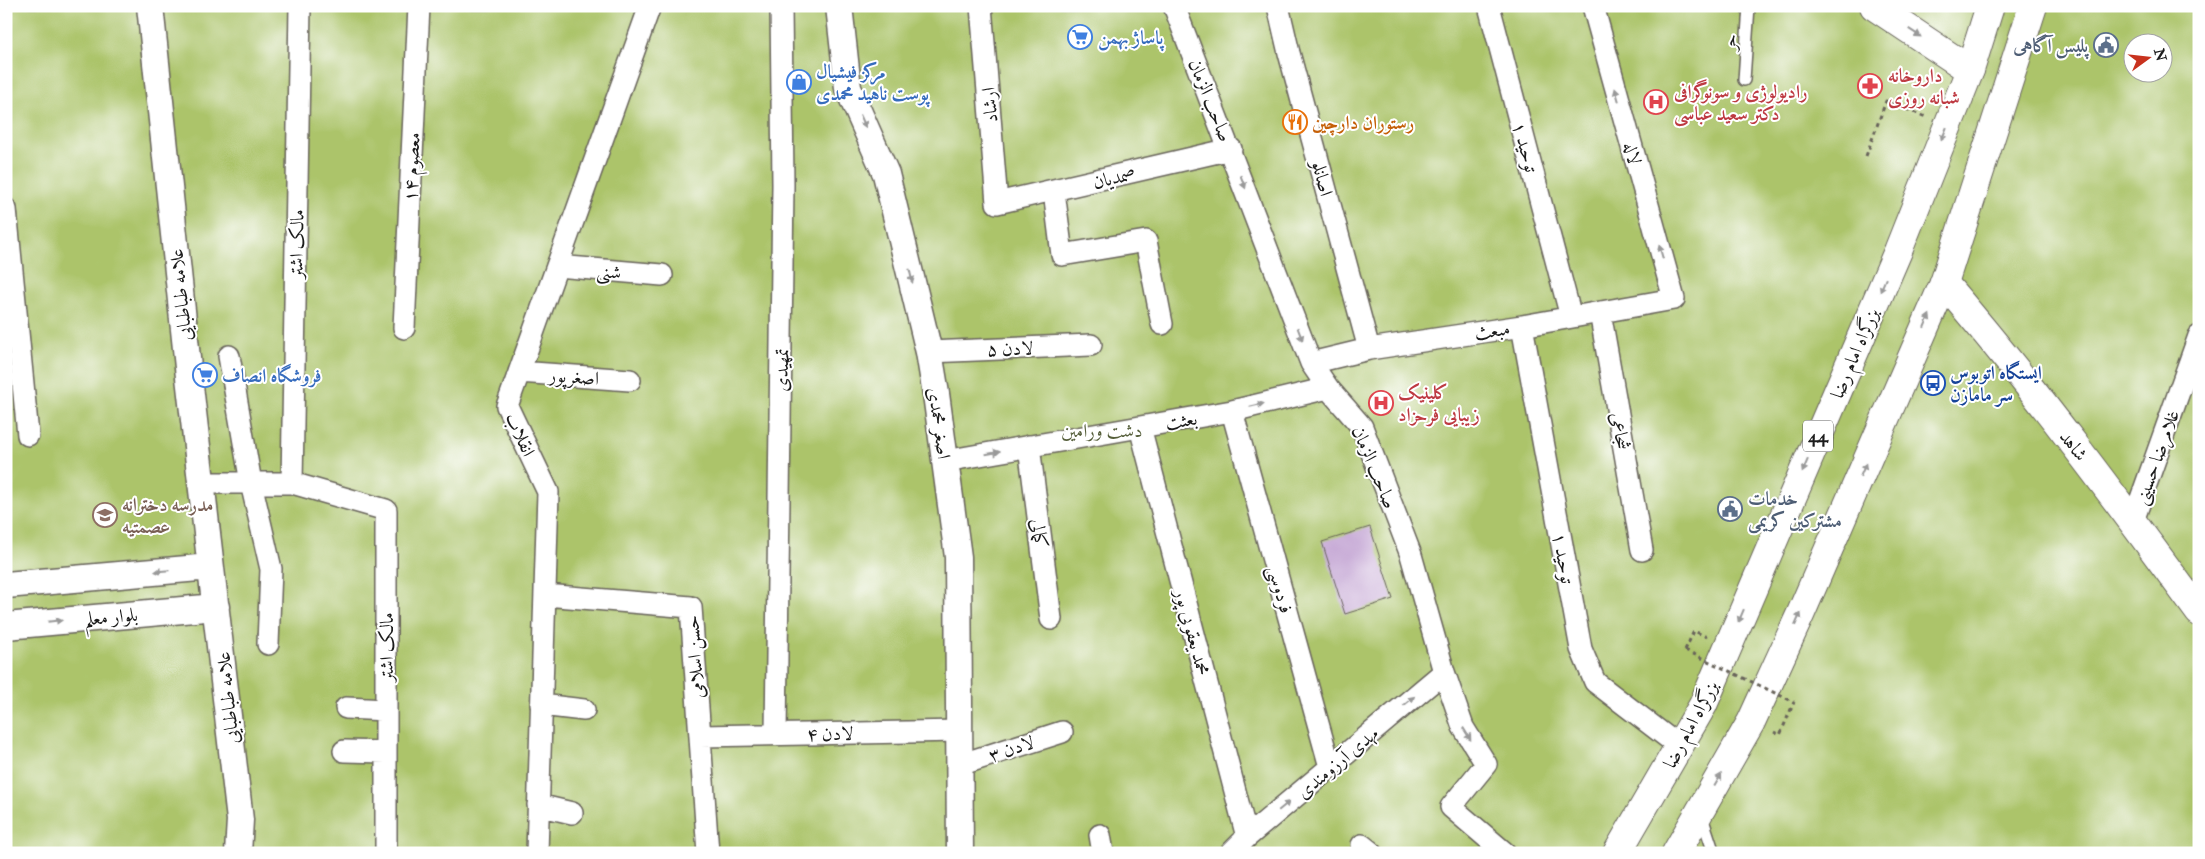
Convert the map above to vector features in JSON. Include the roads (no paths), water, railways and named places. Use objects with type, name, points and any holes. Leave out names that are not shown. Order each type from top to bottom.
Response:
[{"type":"main road","points":[[1874,6],[1970,70]]},
{"type":"main road","name":"بزرگراه امام رضا","points":[[1617,853],[1703,705],[1898,251],[1970,70],[1990,6]]},
{"type":"main road","points":[[1676,853],[1751,722],[1801,613],[1944,283],[2033,6]]},
{"type":"main road","name":"شاهد","points":[[1944,283],[1980,325],[2133,521],[2199,612]]},
{"type":"street","name":"علامه طباطبایی","points":[[150,6],[210,566],[240,820],[238,853]]},
{"type":"street","name":"مالک اشتر","points":[[292,483],[300,6]]},
{"type":"street","name":"۱۴ معصوم","points":[[404,328],[419,6]]},
{"type":"street","name":"انقلاب","points":[[537,853],[548,492],[507,406],[650,6]]},
{"type":"street","name":"تمهیدی","points":[[776,734],[783,185],[781,6]]},
{"type":"street","name":"اصغر محمدی","points":[[839,6],[848,88],[886,174],[929,352],[945,461],[958,557],[960,853]]},
{"type":"street","name":"ارشاد","points":[[981,6],[997,203]]},
{"type":"street","name":"صاحب الزمان","points":[[1174,6],[1231,149],[1311,363],[1328,388],[1362,427],[1412,555],[1444,672],[1462,727],[1486,764],[1451,807],[1505,853]]},
{"type":"street","name":"اصانلو","points":[[1278,6],[1369,349]]},
{"type":"street","name":"توحید ۱","points":[[1489,6],[1571,317]]},
{"type":"street","name":"لاله","points":[[1593,6],[1674,299]]},
{"type":"street","name":"صمدیان","points":[[997,203],[1231,149]]},
{"type":"street","points":[[1054,191],[1062,255],[1146,241],[1162,324]]},
{"type":"street","points":[[6,209],[28,435]]},
{"type":"street","name":"شنی","points":[[557,266],[662,275]]},
{"type":"street","name":"مبعث","points":[[1311,363],[1369,349],[1522,326],[1674,299]]},
{"type":"street","name":"شجاعی","points":[[1600,312],[1642,550]]},
{"type":"street","name":"توحید ۱","points":[[1522,326],[1581,649],[1595,682],[1680,747]]},
{"type":"street","name":"غلامرضا حسینی","points":[[2133,521],[2199,336]]},
{"type":"street","name":"لادن ۵","points":[[929,352],[1091,345]]},
{"type":"street","points":[[229,356],[251,483],[271,569],[268,644]]},
{"type":"street","name":"اصغرپور","points":[[519,372],[630,380]]},
{"type":"street","name":"بعثت","points":[[945,461],[1232,411],[1328,388]]},
{"type":"street","name":"فردوسی","points":[[1232,411],[1330,767]]},
{"type":"street","name":"محمد یعقوبی پور","points":[[1140,427],[1247,837]]},
{"type":"street","name":"کمالی","points":[[1029,446],[1051,619]]},
{"type":"street","name":"مالک اشتر","points":[[201,483],[292,483],[386,510],[386,853]]},
{"type":"street","points":[[6,585],[210,566]]},
{"type":"street","name":"حسن اسلامی","points":[[545,595],[691,606],[708,853]]},
{"type":"street","name":"بلوار معلم","points":[[6,626],[216,608]]},
{"type":"street","name":"مهدی آرزومندی","points":[[1231,853],[1247,837],[1444,672]]},
{"type":"street","points":[[542,705],[584,710]]},
{"type":"street","points":[[346,708],[386,710]]},
{"type":"street","name":"لادن ۴","points":[[700,736],[959,731]]},
{"type":"street","name":"لادن ۳","points":[[959,765],[1062,732]]},
{"type":"street","points":[[344,751],[386,752]]},
{"type":"street","points":[[538,806],[572,813]]},
{"type":"lane","name":"حر","points":[[1744,80],[1749,6]]},
{"type":"lane","points":[[1700,811],[1714,853]]},
{"type":"place","name":"پاساژ بهمن","points":[[1080,37]]},
{"type":"place","name":"پلیس آگاهی","points":[[2106,45]]},
{"type":"place","name":"مرکز فیشیال پوست ناهید محمدی","points":[[799,82]]},
{"type":"place","name":"داروخانه شبانه روزی","points":[[1870,86]]},
{"type":"place","name":"رادیولوژی و سونوگرافی دکتر سعید عباسی","points":[[1656,102]]},
{"type":"place","name":"رستوران دارچین","points":[[1295,122]]},
{"type":"place","name":"فروشگاه انصاف","points":[[205,375]]},
{"type":"place","name":"ایستگاه اتوبوس سر مامازن","points":[[1933,383]]},
{"type":"place","name":"کلینیک زیبایی فرحزاد","points":[[1381,403]]},
{"type":"place","name":"خدمات مشترکین کریمی","points":[[1730,509]]},
{"type":"place","name":"مدرسه دخترانه عصمتیه","points":[[105,515]]},
{"type":"park label","name":"دشت ورامین","points":[[1102,430]]}]
